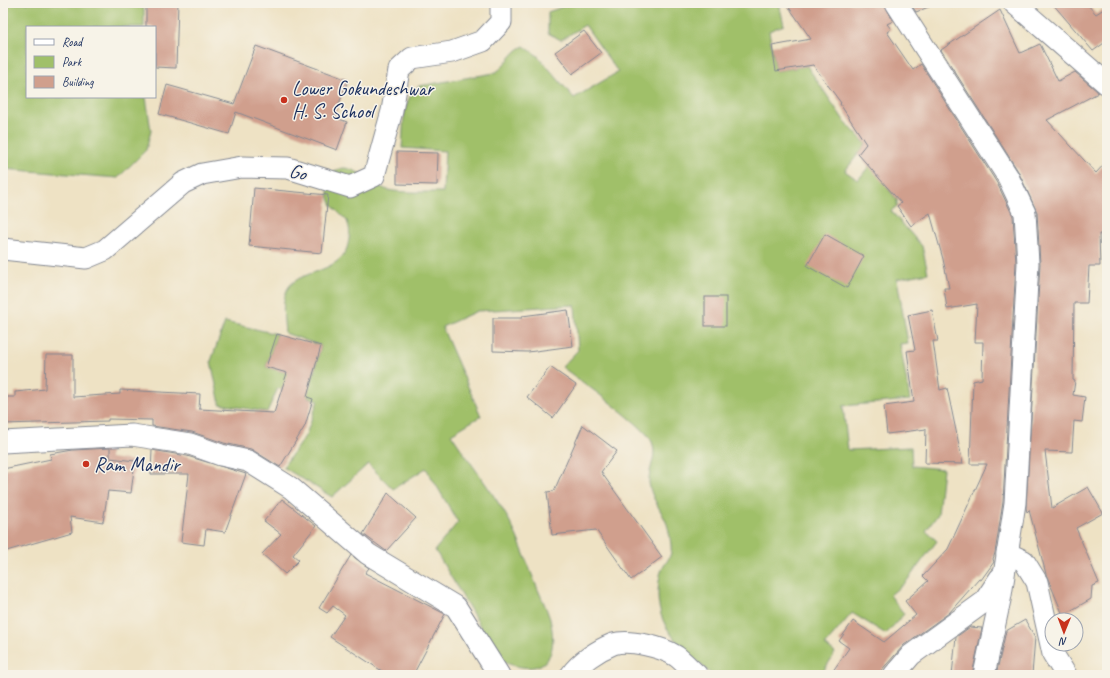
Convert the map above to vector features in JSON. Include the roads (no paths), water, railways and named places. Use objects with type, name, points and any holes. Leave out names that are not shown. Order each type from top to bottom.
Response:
[{"type":"street","name":"Go","points":[[3,249],[86,258],[104,250],[166,196],[183,183],[202,174],[242,167],[288,168],[350,187],[374,176],[392,111],[399,70],[412,58],[452,52],[483,41],[501,22],[501,3]]},
{"type":"street","points":[[896,3],[1008,178],[1025,213],[1028,263],[1014,504],[1006,563],[984,675]]},
{"type":"street","points":[[1014,3],[1107,84]]},
{"type":"street","points":[[3,442],[132,435],[190,444],[221,455],[248,461],[291,488],[368,554],[456,607],[499,675]]},
{"type":"street","points":[[1006,563],[1024,561],[1037,582],[1053,654],[1066,675]]},
{"type":"street","points":[[894,675],[911,655],[984,602],[1006,563]]},
{"type":"street","points":[[571,675],[576,668],[597,652],[614,644],[649,644],[676,656],[697,675]]},
{"type":"place","name":"Lower Gokundeshwar H. S. School","points":[[284,100]]},
{"type":"place","name":"Ram Mandir","points":[[86,464]]}]
